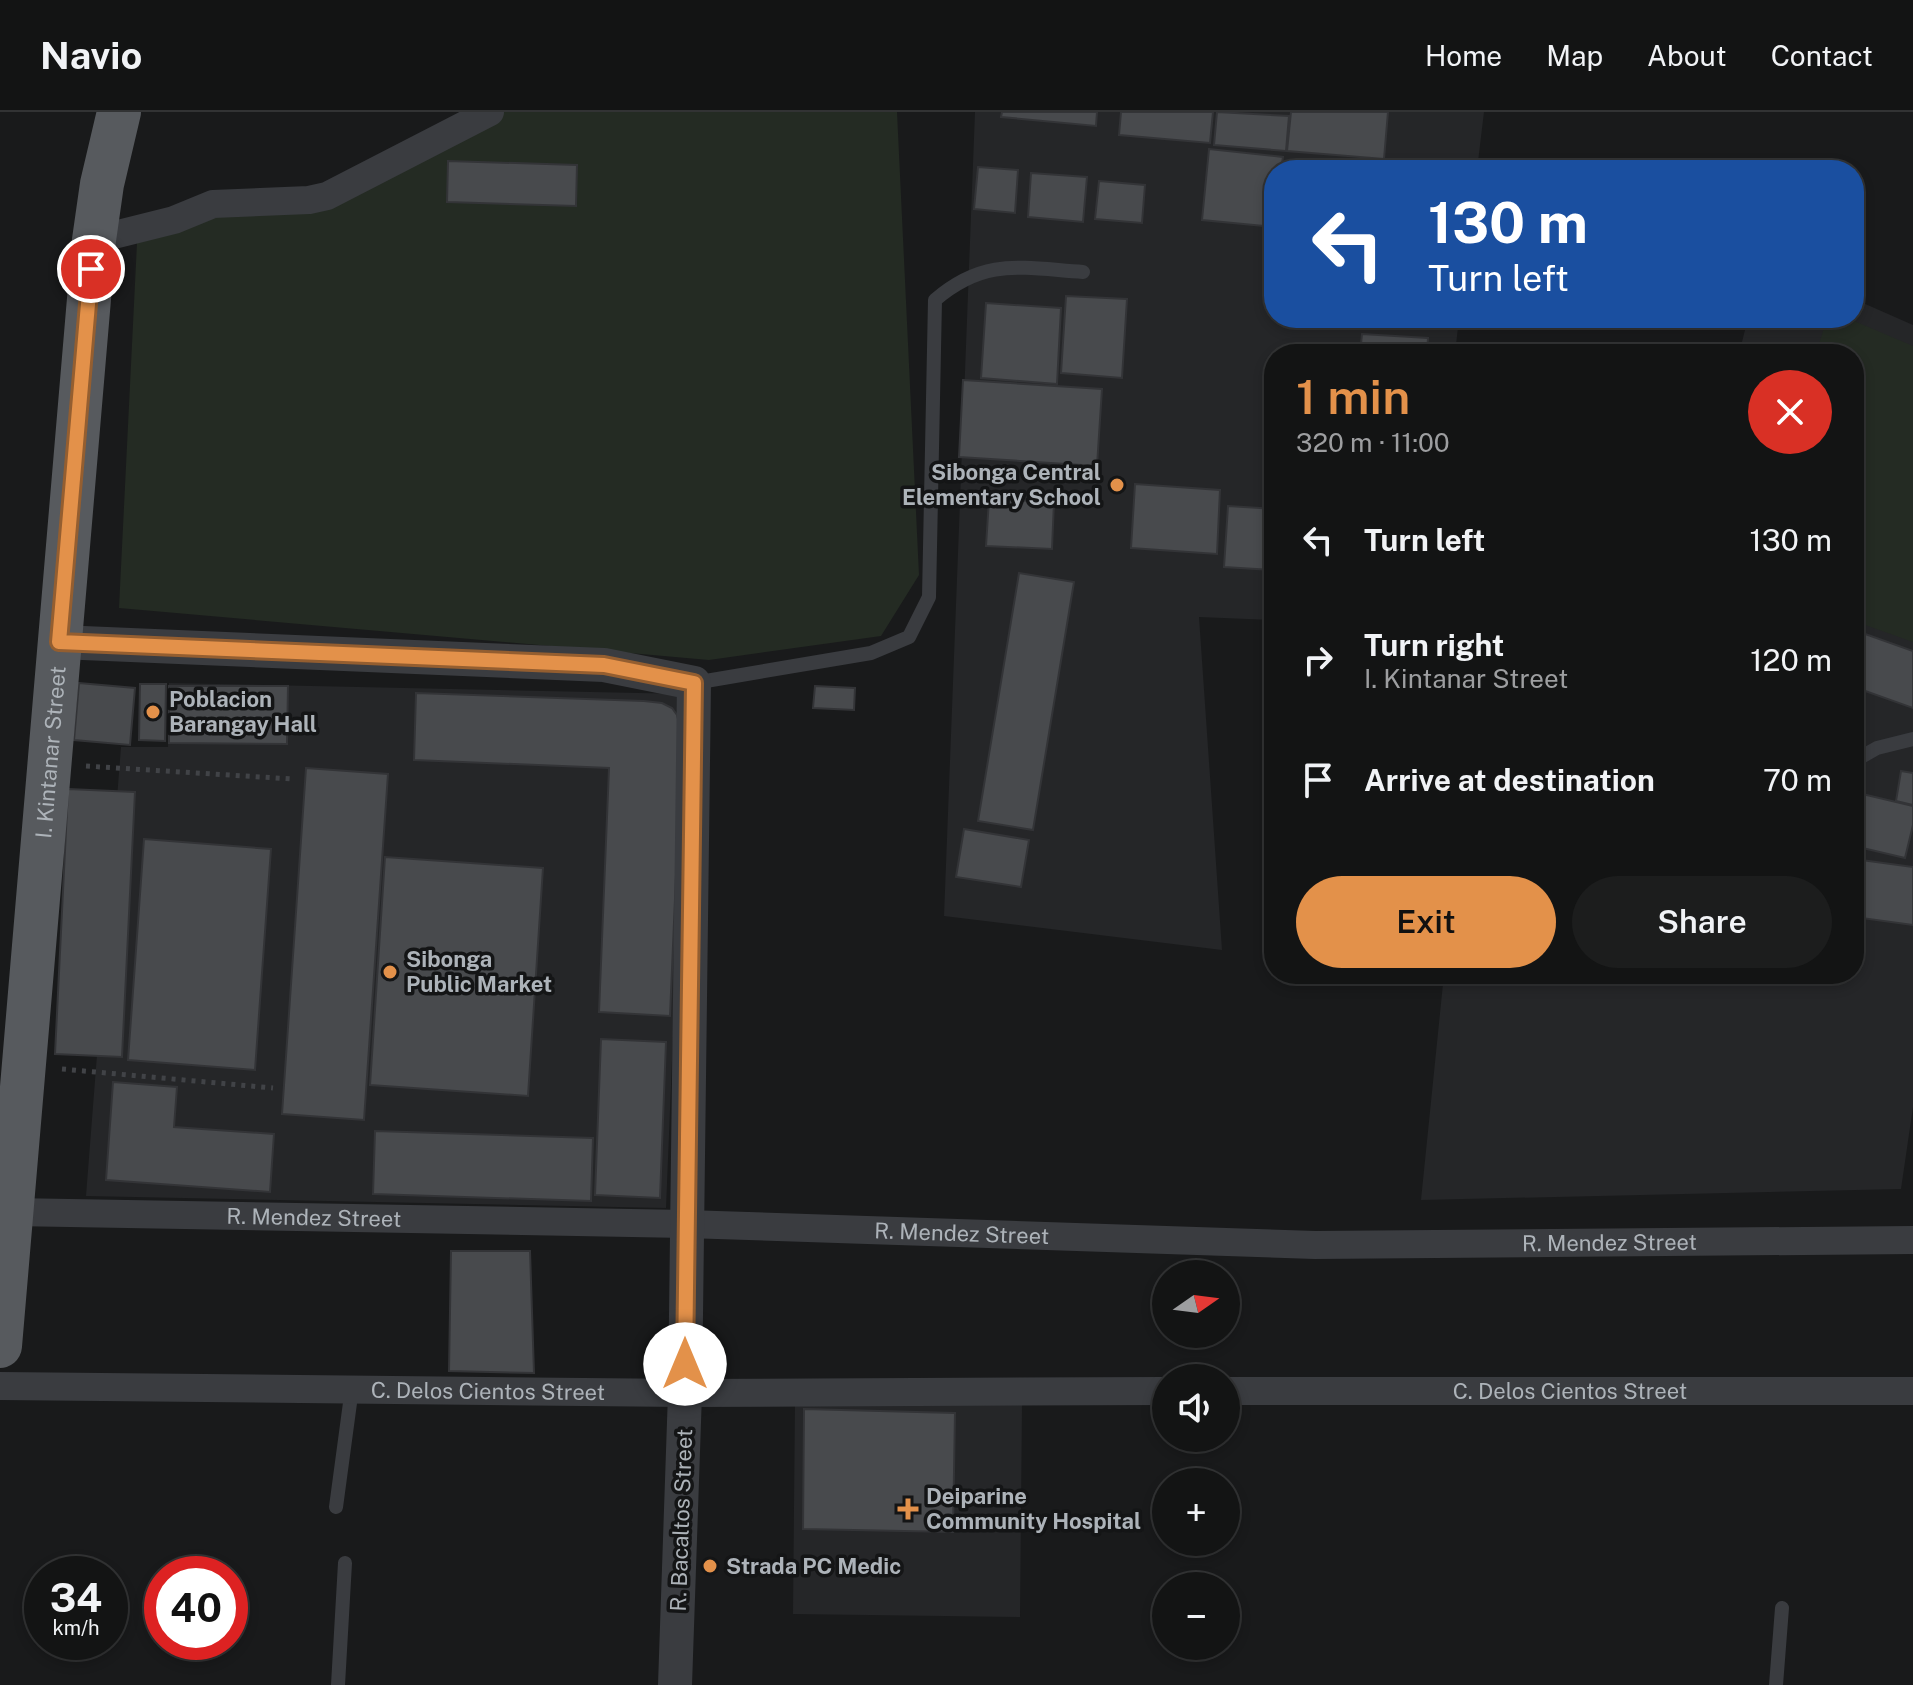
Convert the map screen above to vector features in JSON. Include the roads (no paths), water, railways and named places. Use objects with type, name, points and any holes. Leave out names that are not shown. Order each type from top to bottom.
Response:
[{"type":"main road","name":"I. Kintanar Street","points":[[0,1346],[12,1212],[17,1052],[49,764],[94,240],[102,184],[119,112]]},
{"type":"street","points":[[94,240],[174,220],[213,204],[309,200],[327,196],[490,112]]},
{"type":"street","points":[[59,642],[604,665],[694,683]]},
{"type":"street","name":"R. Bacaltos Street","points":[[675,1685],[685,1393],[694,683]]},
{"type":"street","name":"R. Mendez Street","points":[[12,1212],[686,1224],[1315,1245],[1913,1240]]},
{"type":"street","name":"C. Delos Cientos Street","points":[[0,1386],[352,1387],[685,1393],[1152,1391]]},
{"type":"street","name":"C. Delos Cientos Street","points":[[1240,1391],[1913,1391]]},
{"type":"lane","points":[[694,683],[871,653],[909,637],[929,597],[935,300],[957,281],[1000,267],[1083,272]]},
{"type":"lane","points":[[1864,755],[1877,748],[1913,739]]},
{"type":"lane","points":[[336,1507],[352,1387]]},
{"type":"lane","points":[[338,1685],[345,1563]]},
{"type":"lane","points":[[1776,1685],[1782,1608]]},
{"type":"place","name":"Sibonga Central Elementary School","points":[[1117,485]]},
{"type":"place","name":"Poblacion Barangay Hall","points":[[153,712]]},
{"type":"place","name":"Sibonga Public Market","points":[[390,972]]},
{"type":"place","name":"Deiparine Community Hospital","points":[[908,1509]]},
{"type":"place","name":"Strada PC Medic","points":[[710,1566]]}]
